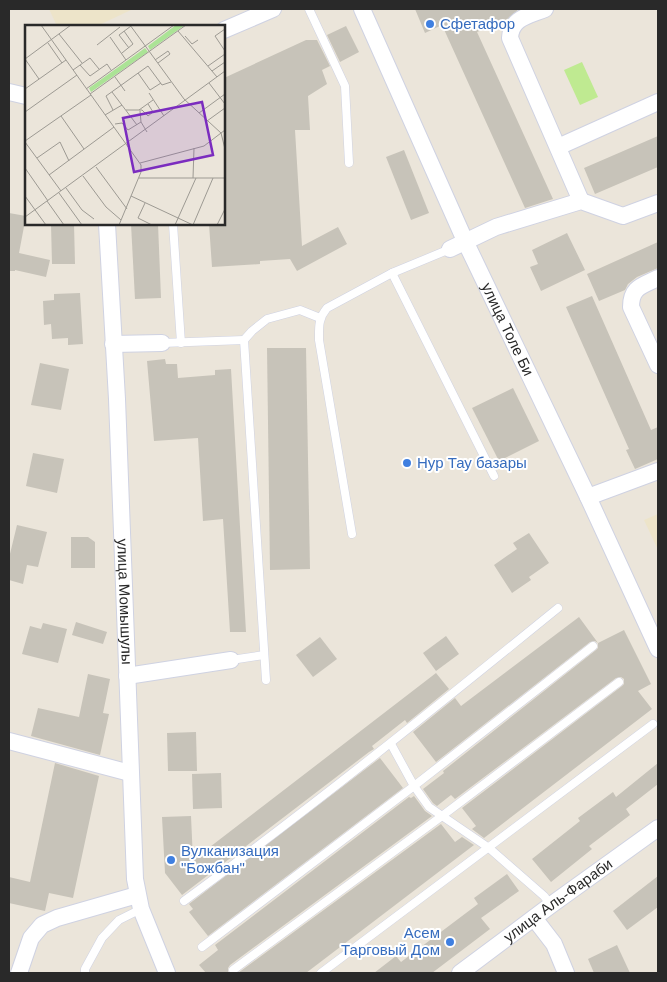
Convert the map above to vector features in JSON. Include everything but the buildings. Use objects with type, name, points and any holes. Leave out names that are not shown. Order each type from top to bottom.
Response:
[{"type":"street","points":[[225,30],[273,9]]},
{"type":"street","name":"улица Толе Би","points":[[362,9],[458,246],[588,497],[658,649]]},
{"type":"street","points":[[544,9],[516,21],[510,38],[581,201]]},
{"type":"street","points":[[9,92],[25,96]]},
{"type":"street","points":[[558,147],[658,102]]},
{"type":"street","points":[[458,246],[496,227],[581,201],[623,216],[658,203]]},
{"type":"street","name":"улица Момышулы","points":[[107,225],[112,344],[117,399],[135,879],[139,902],[167,973]]},
{"type":"street","points":[[658,278],[636,289],[631,297],[631,307],[658,365]]},
{"type":"street","points":[[112,344],[162,343]]},
{"type":"street","points":[[588,497],[658,470]]},
{"type":"street","points":[[127,676],[230,660]]},
{"type":"street","points":[[9,741],[130,773]]},
{"type":"street","name":"улица Аль-Фараби","points":[[460,973],[658,828]]},
{"type":"street","points":[[19,973],[31,938],[42,925],[57,918],[139,902]]},
{"type":"street","points":[[534,918],[554,944],[566,973]]},
{"type":"lane","points":[[309,9],[345,86],[349,162]]},
{"type":"lane","points":[[173,225],[181,342]]},
{"type":"lane","points":[[352,534],[319,340],[318,324],[320,318],[327,308],[392,273],[458,246]]},
{"type":"lane","points":[[392,273],[494,476]]},
{"type":"lane","points":[[266,680],[244,340],[252,331],[268,319],[300,310],[320,318]]},
{"type":"lane","points":[[162,343],[244,340]]},
{"type":"lane","points":[[184,901],[391,744],[558,608]]},
{"type":"lane","points":[[202,947],[414,786],[593,646]]},
{"type":"lane","points":[[230,660],[264,655]]},
{"type":"lane","points":[[233,970],[442,816],[619,682]]},
{"type":"lane","points":[[321,973],[653,724]]},
{"type":"lane","points":[[391,744],[414,786],[429,807],[489,848],[552,905]]},
{"type":"lane","points":[[85,973],[85,968],[102,938],[139,902]]},
{"type":"shaded area","points":[[49,9],[133,9],[99,25],[57,25]]},
{"type":"shaded area","points":[[658,514],[658,550],[644,520]]},
{"type":"green space","points":[[582,62],[598,97],[580,105],[564,70]]},
{"type":"place","name":"Сфетафор","points":[[430,24]]},
{"type":"place","name":"Нур Тау базары","points":[[407,463]]},
{"type":"place","name":"Вулканизация \"Божбан\"","points":[[171,860]]},
{"type":"place","name":"Асем Тарговый Дом","points":[[450,942]]}]
